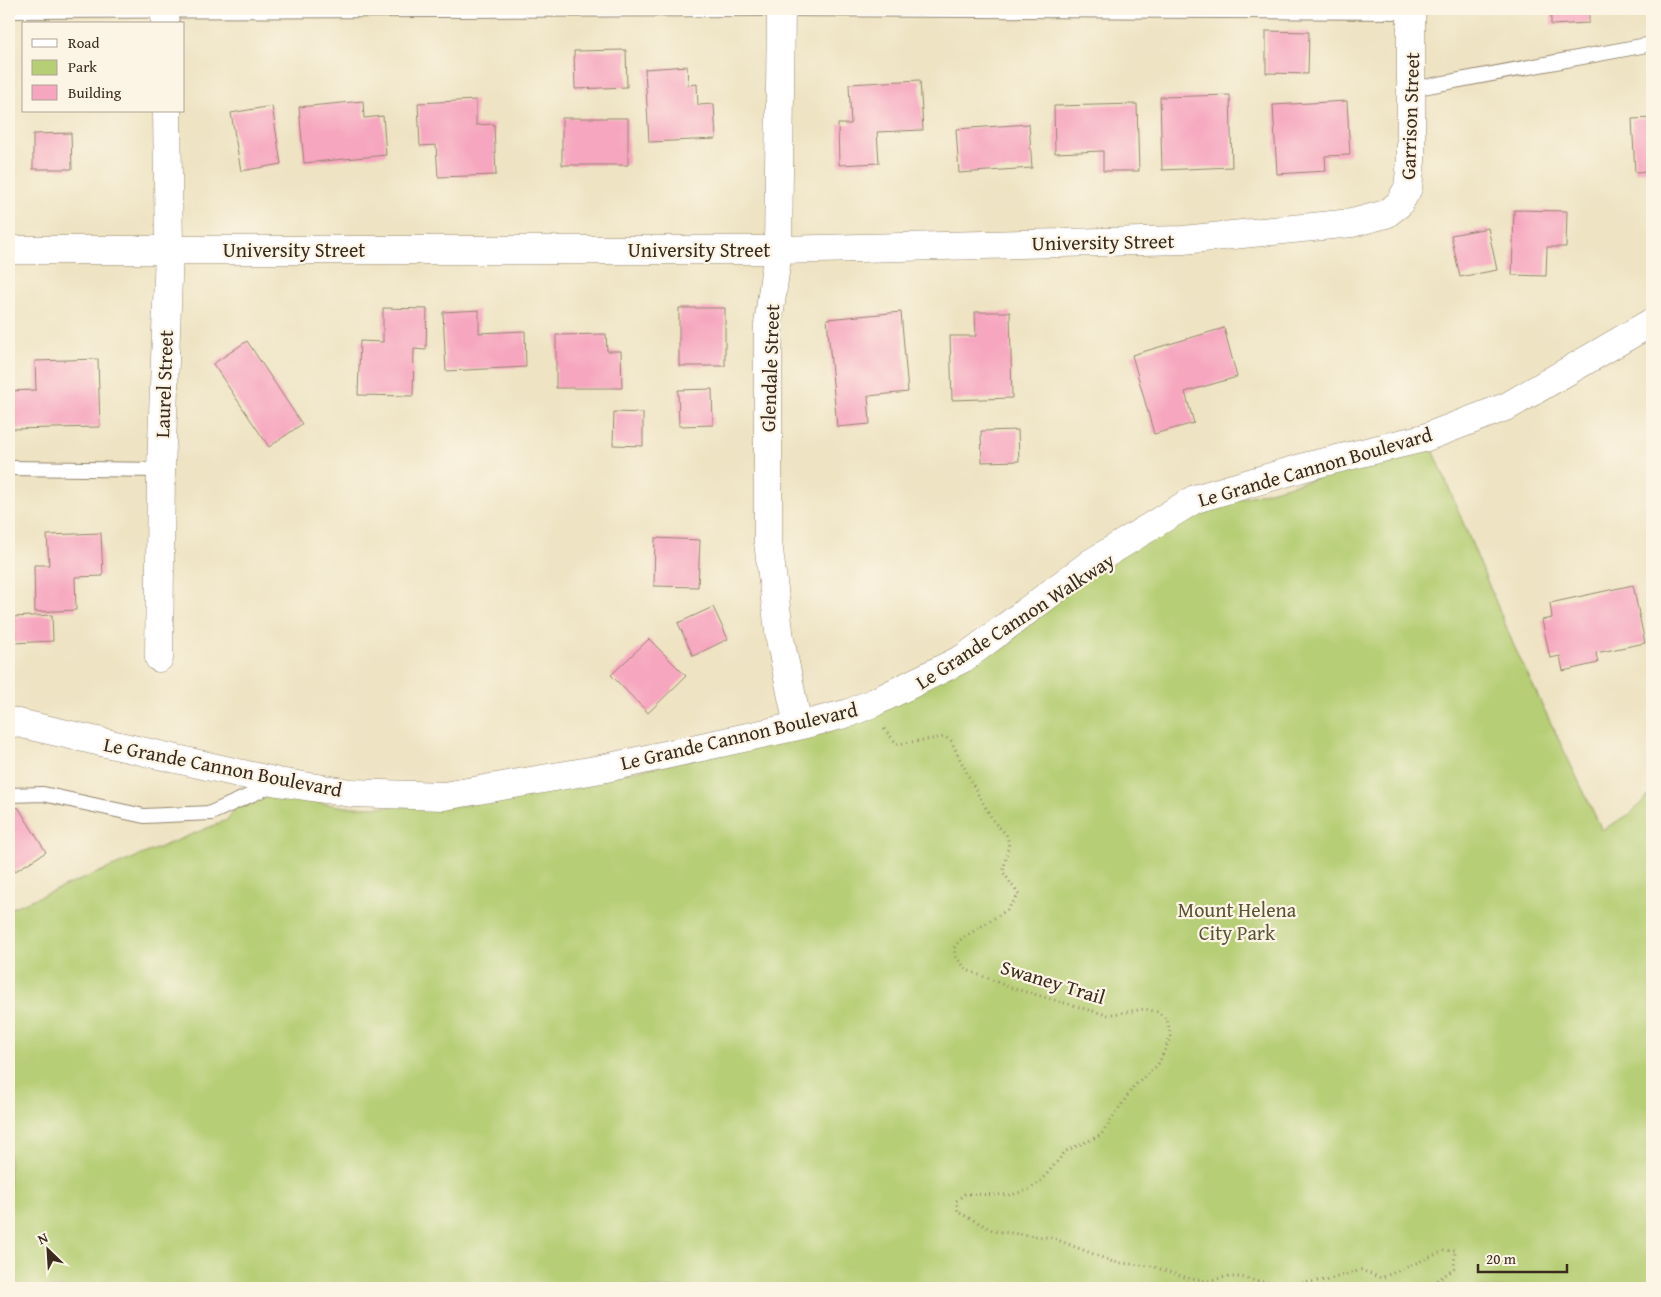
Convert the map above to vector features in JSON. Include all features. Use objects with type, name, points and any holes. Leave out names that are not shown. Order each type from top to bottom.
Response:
[{"type":"street","name":"Glendale Street","points":[[781,9],[778,250],[768,324],[768,542],[780,639],[798,726]]},
{"type":"street","name":"Garrison Street","points":[[1386,214],[1399,204],[1408,188],[1411,161],[1411,10]]},
{"type":"street","name":"Laurel Street","points":[[159,658],[161,470],[169,250],[167,112]]},
{"type":"street","name":"University Street","points":[[9,250],[778,250],[1183,240],[1352,223],[1386,214]]},
{"type":"street","name":"Le Grande Cannon Boulevard","points":[[9,721],[278,782],[351,794],[444,796],[601,770],[798,726],[849,713],[964,658],[1091,563],[1196,499],[1312,465],[1424,438],[1508,406],[1652,322]]},
{"type":"lane","points":[[9,11],[165,15],[781,9],[1411,10]]},
{"type":"lane","points":[[1412,89],[1652,44]]},
{"type":"lane","points":[[9,468],[161,470]]},
{"type":"lane","points":[[9,795],[43,794],[144,816],[211,813],[278,782]]},
{"type":"path","name":"Swaney Trail","points":[[875,702],[881,725],[897,744],[945,737],[951,741],[994,822],[1006,834],[1009,843],[1003,872],[1019,895],[1006,910],[960,940],[954,948],[956,957],[967,970],[1012,988],[1108,1015],[1144,1009],[1158,1012],[1167,1020],[1170,1036],[1158,1065],[1134,1086],[1101,1135],[1066,1151],[1040,1182],[1028,1190],[1011,1195],[965,1194],[956,1201],[958,1212],[994,1232],[1053,1238],[1112,1262],[1151,1266],[1191,1279],[1208,1281],[1226,1276],[1241,1277],[1258,1282],[1302,1283],[1327,1280],[1361,1270],[1381,1278],[1444,1251],[1455,1250],[1454,1269],[1426,1288]]},
{"type":"path","points":[[1644,1288],[1652,1282]]},
{"type":"green space","name":"Mount Helena City Park","points":[[1432,447],[1514,646],[1602,830],[1630,814],[1652,792],[1652,1288],[9,1288],[9,909],[227,820],[247,791],[345,807],[460,806],[828,732],[1192,512]]},
{"type":"building","points":[[1551,9],[1589,9],[1589,23],[1551,25]]},
{"type":"building","points":[[1266,31],[1309,32],[1308,74],[1266,73]]},
{"type":"building","points":[[626,50],[627,87],[575,89],[574,51]]},
{"type":"building","points":[[687,66],[688,85],[697,84],[698,105],[714,104],[716,139],[649,142],[645,69]]},
{"type":"building","points":[[920,80],[923,130],[877,132],[879,163],[839,165],[838,124],[851,124],[849,84]]},
{"type":"building","points":[[1230,95],[1232,167],[1162,170],[1160,97]]},
{"type":"building","points":[[476,100],[476,125],[494,124],[496,175],[438,177],[436,145],[420,146],[418,103]]},
{"type":"building","points":[[363,101],[364,118],[383,116],[386,155],[304,163],[299,107]]},
{"type":"building","points":[[1347,101],[1350,155],[1325,156],[1326,171],[1277,174],[1273,105]]},
{"type":"building","points":[[1137,104],[1139,171],[1103,171],[1103,151],[1055,153],[1054,106]]},
{"type":"building","points":[[272,106],[281,164],[241,171],[231,113]]},
{"type":"building","points":[[562,118],[628,118],[628,165],[562,165]]},
{"type":"building","points":[[1652,118],[1652,171],[1635,172],[1632,119]]},
{"type":"building","points":[[1029,124],[1032,168],[959,173],[956,129]]},
{"type":"building","points":[[71,133],[72,169],[33,169],[33,134]]},
{"type":"building","points":[[1514,210],[1567,211],[1566,247],[1547,247],[1546,276],[1512,275]]},
{"type":"building","points":[[1488,228],[1497,270],[1460,277],[1451,235]]},
{"type":"building","points":[[383,308],[427,309],[426,350],[414,349],[413,396],[358,395],[360,341],[383,342]]},
{"type":"building","points":[[679,308],[725,308],[725,366],[679,366]]},
{"type":"building","points":[[479,310],[479,333],[525,331],[526,367],[446,371],[443,312]]},
{"type":"building","points":[[901,312],[908,392],[868,396],[870,424],[837,427],[827,319]]},
{"type":"building","points":[[975,312],[1010,312],[1012,398],[952,400],[950,336],[976,336]]},
{"type":"building","points":[[1224,328],[1237,377],[1185,392],[1194,423],[1154,434],[1132,355]]},
{"type":"building","points":[[606,334],[607,351],[621,351],[622,388],[556,388],[556,335]]},
{"type":"building","points":[[247,341],[302,424],[269,447],[213,364]]},
{"type":"building","points":[[98,359],[100,427],[9,429],[9,391],[36,390],[35,361]]},
{"type":"building","points":[[712,389],[713,425],[679,426],[678,390]]},
{"type":"building","points":[[614,412],[643,413],[643,446],[613,445]]},
{"type":"building","points":[[1018,430],[1019,461],[982,462],[981,431]]},
{"type":"building","points":[[101,533],[103,576],[75,577],[76,610],[35,612],[34,565],[49,565],[47,535]]},
{"type":"building","points":[[655,538],[700,540],[698,587],[654,586]]},
{"type":"building","points":[[1633,585],[1645,643],[1596,653],[1598,663],[1563,671],[1560,656],[1550,658],[1542,620],[1552,618],[1550,603]]},
{"type":"building","points":[[713,607],[728,639],[693,656],[678,623]]},
{"type":"building","points":[[52,615],[53,641],[13,643],[12,617]]},
{"type":"building","points":[[649,639],[686,676],[648,713],[611,675]]},
{"type":"building","points":[[18,807],[46,852],[9,875],[9,813]]}]
